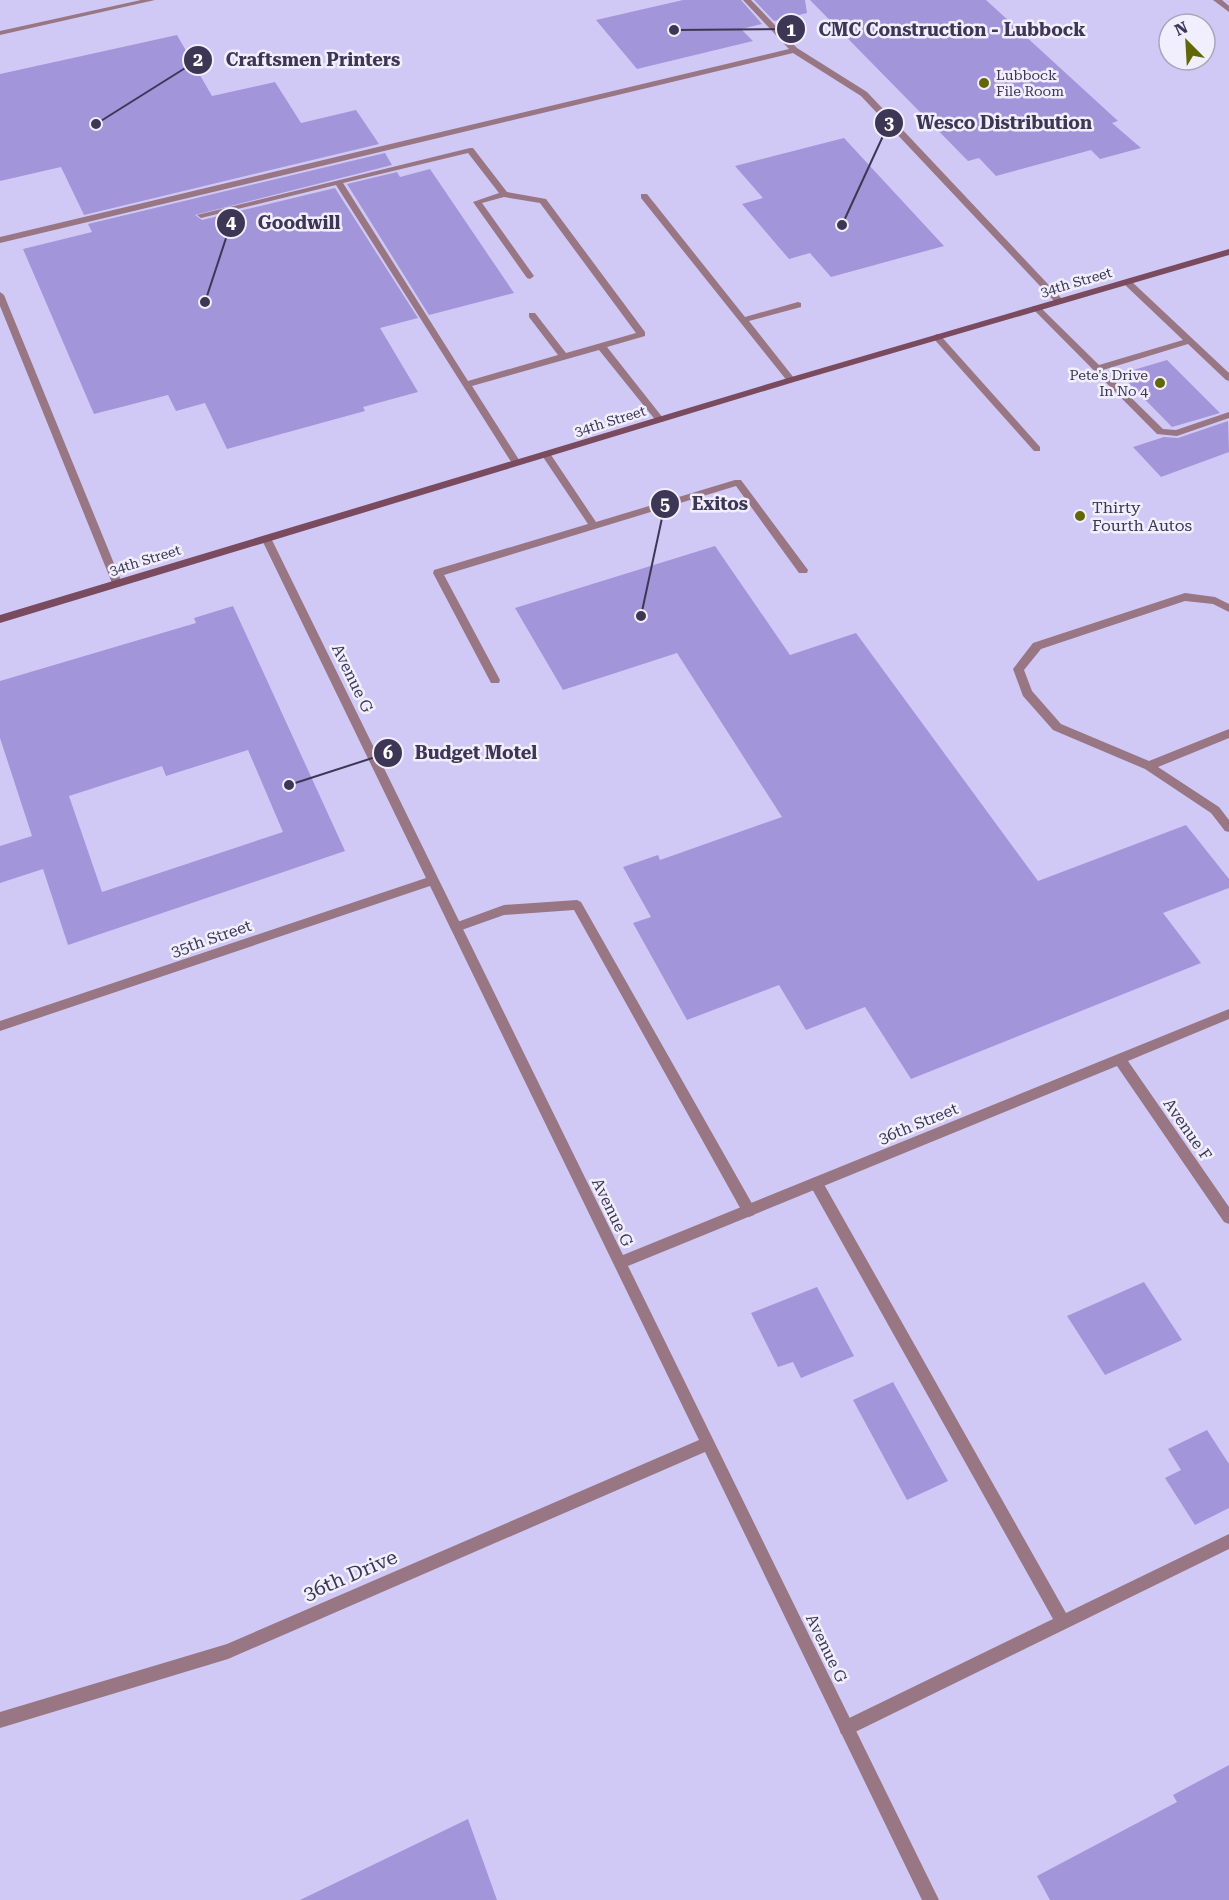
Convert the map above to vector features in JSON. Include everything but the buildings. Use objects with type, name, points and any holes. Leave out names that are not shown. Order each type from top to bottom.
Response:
[{"type":"main road","name":"34th Street","points":[[0,619],[791,380],[1229,252]]},
{"type":"street","points":[[0,33],[151,0]]},
{"type":"street","points":[[747,0],[794,50],[864,94],[1059,301]]},
{"type":"street","points":[[1217,0],[1229,10]]},
{"type":"street","points":[[0,240],[794,50]]},
{"type":"street","points":[[201,215],[470,150],[504,194]]},
{"type":"street","points":[[338,182],[516,463]]},
{"type":"street","points":[[466,385],[642,334],[543,201],[504,194],[477,202],[530,276]]},
{"type":"street","points":[[644,196],[791,380]]},
{"type":"street","points":[[1127,282],[1229,378]]},
{"type":"street","points":[[0,295],[117,583]]},
{"type":"street","points":[[743,321],[798,305]]},
{"type":"street","points":[[1036,308],[1160,432],[1177,433],[1229,415]]},
{"type":"street","points":[[532,315],[563,356]]},
{"type":"street","points":[[937,337],[1037,449]]},
{"type":"street","points":[[1097,369],[1190,341]]},
{"type":"street","points":[[600,345],[660,420]]},
{"type":"street","points":[[546,454],[594,526]]},
{"type":"street","points":[[495,681],[438,573],[738,482],[803,570]]},
{"type":"street","name":"Avenue G","points":[[266,538],[931,1900]]},
{"type":"street","points":[[1229,608],[1215,602],[1185,597],[1037,646],[1018,669],[1027,693],[1057,727],[1149,766],[1215,810],[1229,828]]},
{"type":"street","points":[[1149,766],[1229,733]]},
{"type":"street","name":"35th Street","points":[[0,1026],[433,880]]},
{"type":"street","points":[[456,927],[504,910],[577,905],[749,1211]]},
{"type":"street","name":"36th Street","points":[[620,1263],[1229,1014]]},
{"type":"street","name":"Avenue F","points":[[1119,1059],[1229,1218]]},
{"type":"street","points":[[816,1183],[1063,1622]]},
{"type":"street","name":"36th Drive","points":[[0,1720],[228,1651],[708,1443]]},
{"type":"street","points":[[848,1728],[1229,1541]]},
{"type":"place","name":"CMC Construction - Lubbock","points":[[674,30]]},
{"type":"place","name":"Lubbock File Room","points":[[984,83]]},
{"type":"place","name":"Craftsmen Printers","points":[[96,124]]},
{"type":"place","name":"Wesco Distribution","points":[[842,225]]},
{"type":"place","name":"Goodwill","points":[[205,302]]},
{"type":"place","name":"Pete's Drive In No 4","points":[[1160,383]]},
{"type":"place","name":"Thirty Fourth Autos","points":[[1080,516]]},
{"type":"place","name":"Exitos","points":[[641,616]]},
{"type":"place","name":"Budget Motel","points":[[289,785]]}]
